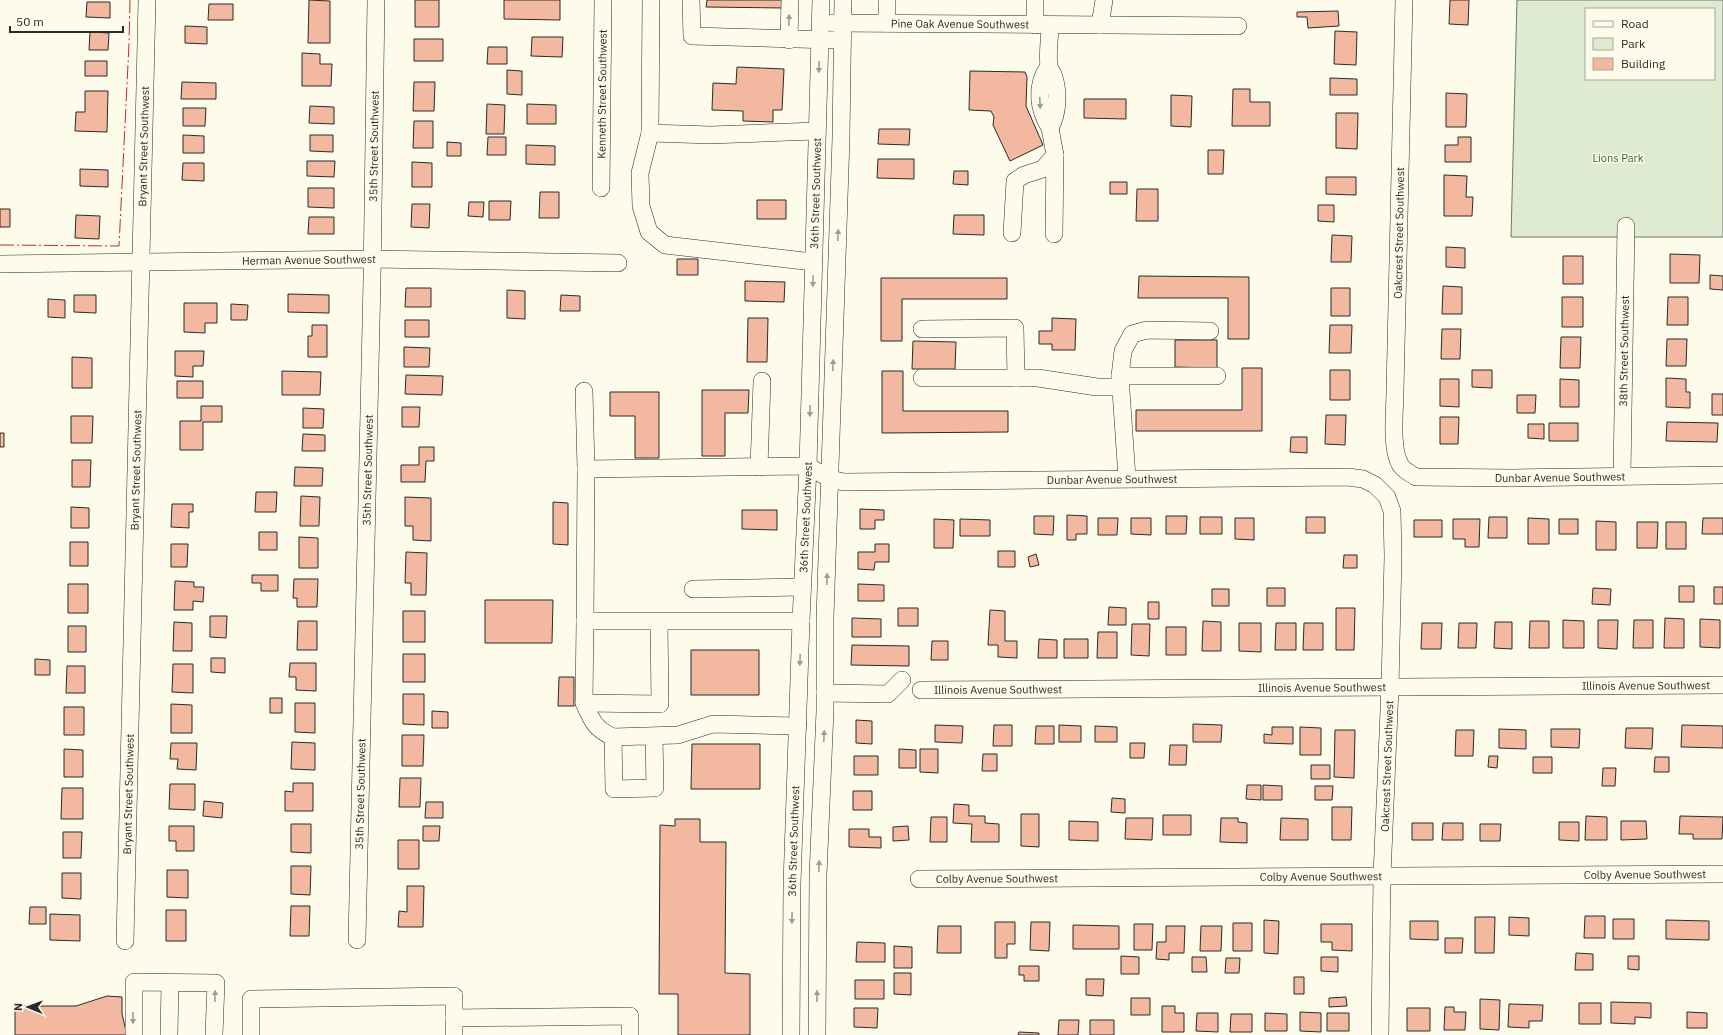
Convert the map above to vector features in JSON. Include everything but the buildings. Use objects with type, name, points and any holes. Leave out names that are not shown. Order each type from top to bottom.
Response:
[{"type":"street","name":"Bryant Street Southwest","points":[[125,941],[147,0]]},
{"type":"street","name":"35th Street Southwest","points":[[357,940],[372,259],[376,0]]},
{"type":"street","name":"Kenneth Street Southwest","points":[[601,188],[603,0]]},
{"type":"street","points":[[651,0],[650,133],[640,173],[641,206],[649,232],[665,245],[813,262]]},
{"type":"street","points":[[691,0],[692,36],[789,40],[820,32],[842,40]]},
{"type":"street","points":[[789,40],[790,0]]},
{"type":"street","name":"36th Street Southwest","points":[[791,1035],[792,884],[802,587],[808,466],[816,131],[821,0]]},
{"type":"street","name":"36th Street Southwest","points":[[817,1035],[818,875],[825,693],[841,138],[843,0]]},
{"type":"street","points":[[887,0],[887,22]]},
{"type":"street","points":[[1035,0],[1042,25],[1049,66],[1043,75],[1040,91],[1040,109],[1050,128],[1055,155],[1054,234]]},
{"type":"street","points":[[1100,25],[1104,0]]},
{"type":"street","name":"Oakcrest Street Southwest","points":[[1401,466],[1395,448],[1395,391],[1404,0]]},
{"type":"street","name":"Pine Oak Avenue Southwest","points":[[820,32],[843,22],[1238,26]]},
{"type":"street","points":[[650,133],[711,134],[816,131]]},
{"type":"street","points":[[1012,233],[1015,182],[1024,175],[1043,169],[1055,155]]},
{"type":"street","name":"38th Street Southwest","points":[[1622,476],[1626,226]]},
{"type":"street","name":"Herman Avenue Southwest","points":[[0,264],[372,259],[618,263]]},
{"type":"street","points":[[922,329],[1015,328],[1016,378]]},
{"type":"street","points":[[1127,478],[1120,381],[1124,351],[1132,334],[1147,330],[1210,330]]},
{"type":"street","points":[[922,378],[1038,378],[1097,387],[1120,381],[1217,376]]},
{"type":"street","points":[[759,467],[762,381]]},
{"type":"street","points":[[584,391],[586,469],[584,703],[590,718],[600,731],[613,737],[678,735],[713,724],[798,726]]},
{"type":"street","points":[[586,469],[808,466],[830,479]]},
{"type":"street","name":"Dunbar Avenue Southwest","points":[[1401,466],[1407,472],[1416,477],[1512,478],[1723,475]]},
{"type":"street","name":"Dunbar Avenue Southwest","points":[[830,479],[844,482],[1348,477],[1363,478],[1376,485],[1387,497]]},
{"type":"street","name":"Oakcrest Street Southwest","points":[[1380,1035],[1382,876],[1390,687],[1392,556],[1392,511],[1387,497]]},
{"type":"street","points":[[693,589],[802,587]]},
{"type":"street","points":[[585,621],[801,621]]},
{"type":"street","points":[[584,703],[660,704],[659,622]]},
{"type":"street","points":[[825,693],[888,694],[902,680]]},
{"type":"street","name":"Illinois Avenue Southwest","points":[[921,690],[1723,685]]},
{"type":"street","points":[[613,737],[614,789],[655,788],[654,736]]},
{"type":"street","name":"Colby Avenue Southwest","points":[[919,879],[1723,874]]},
{"type":"street","points":[[134,1035],[134,982],[216,983],[214,1035]]},
{"type":"street","points":[[169,1035],[170,983]]},
{"type":"street","points":[[251,1035],[251,999],[454,996],[454,1035]]},
{"type":"street","points":[[454,1018],[630,1016],[630,1035]]},
{"type":"green space","name":"Lions Park","points":[[1517,0],[1723,0],[1723,237],[1511,237]]},
{"type":"power","points":[[0,245],[119,246],[130,0]]}]
